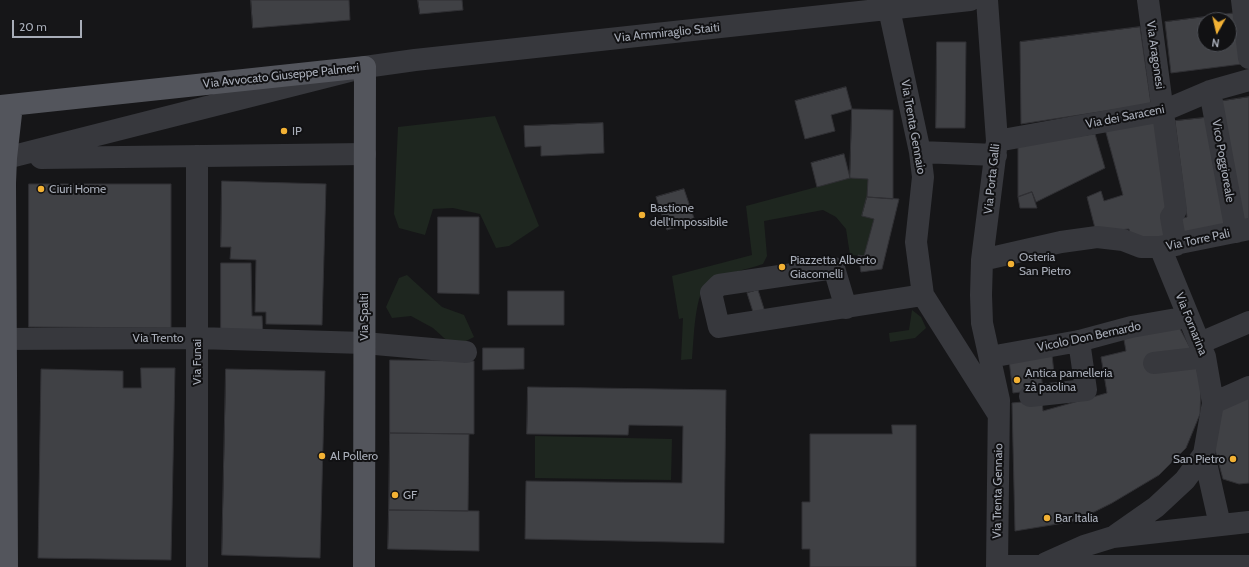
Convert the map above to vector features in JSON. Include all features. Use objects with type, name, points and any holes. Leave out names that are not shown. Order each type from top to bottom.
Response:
[{"type":"main road","name":"Via Avvocato Giuseppe Palmeri","points":[[6,105],[365,67]]},
{"type":"main road","name":"Via Spalti","points":[[364,567],[365,67]]},
{"type":"main road","points":[[6,105],[3,158],[2,339],[7,567]]},
{"type":"street","name":"Via Ammiraglio Staiti","points":[[365,67],[415,60],[970,0]]},
{"type":"street","name":"Via Porta Galli","points":[[987,0],[997,148],[982,260],[980,295],[982,323],[990,357]]},
{"type":"street","name":"Via Aragonesi","points":[[1148,0],[1176,210]]},
{"type":"street","points":[[1242,0],[1249,58]]},
{"type":"street","name":"Via Trenta Gennaio","points":[[889,9],[920,152],[923,177],[916,242],[923,296],[999,416]]},
{"type":"street","name":"Via Avvocato Giuseppe Palmeri","points":[[3,158],[365,67]]},
{"type":"street","name":"Via dei Saraceni","points":[[920,152],[997,148],[1163,111],[1210,91],[1249,80]]},
{"type":"street","name":"Vico Poggioreale","points":[[1210,91],[1242,230]]},
{"type":"street","points":[[3,158],[365,154]]},
{"type":"street","name":"Via Funai","points":[[196,567],[197,156]]},
{"type":"street","name":"Via Fornarina","points":[[1176,210],[1171,217],[1168,246],[1188,317],[1202,350],[1213,403],[1204,454]]},
{"type":"street","name":"Via Torre Pali","points":[[982,260],[1061,242],[1097,237],[1123,240],[1141,247],[1168,246],[1242,230]]},
{"type":"street","points":[[846,308],[834,268],[720,285],[711,293],[719,327],[846,308],[923,296]]},
{"type":"street","name":"Vicolo Don Bernardo","points":[[990,357],[1079,341],[1131,327],[1188,317]]},
{"type":"street","points":[[1154,363],[1202,350],[1249,322]]},
{"type":"street","name":"Via Trento","points":[[2,339],[197,338],[364,343],[466,352]]},
{"type":"street","points":[[1030,396],[1086,390],[1079,341]]},
{"type":"street","name":"Via Trenta Gennaio","points":[[990,357],[999,400],[997,566]]},
{"type":"street","points":[[1213,403],[1249,388]]},
{"type":"street","points":[[1204,454],[1220,525]]},
{"type":"street","points":[[1113,537],[1156,507],[1185,480],[1204,454]]},
{"type":"street","points":[[1039,566],[1084,546],[1113,537],[1249,522]]},
{"type":"street","points":[[997,566],[1249,566]]},
{"type":"shaded area","points":[[495,116],[539,226],[509,246],[496,248],[480,214],[453,208],[433,209],[425,235],[399,228],[394,214],[398,127]]},
{"type":"shaded area","points":[[850,178],[868,179],[867,197],[863,216],[874,219],[864,256],[850,255],[846,229],[836,217],[823,210],[764,221],[767,256],[763,264],[727,274],[709,281],[700,295],[694,329],[692,359],[681,360],[683,318],[679,319],[672,276],[752,255],[746,206]]},
{"type":"shaded area","points":[[407,275],[442,307],[464,315],[474,337],[454,347],[433,328],[411,316],[392,318],[386,307],[399,278]]},
{"type":"shaded area","points":[[912,310],[921,317],[926,328],[915,338],[890,342],[889,333],[909,330]]},
{"type":"shaded area","points":[[535,436],[672,439],[671,480],[535,478]]},
{"type":"building","points":[[251,0],[349,0],[350,20],[253,28]]},
{"type":"building","points":[[418,0],[462,0],[463,10],[420,14]]},
{"type":"building","points":[[1197,18],[1197,52],[1237,52],[1237,22],[1242,64],[1171,73],[1165,22]]},
{"type":"building","points":[[1140,27],[1151,104],[1021,124],[1020,42]]},
{"type":"building","points":[[937,42],[966,42],[965,128],[936,128]]},
{"type":"building","points":[[846,87],[852,109],[831,115],[835,131],[805,139],[795,101]]},
{"type":"building","points":[[1249,97],[1249,224],[1240,226],[1216,102]]},
{"type":"building","points":[[852,109],[893,110],[893,199],[867,197],[868,179],[850,178]]},
{"type":"building","points":[[1212,117],[1231,228],[1178,238],[1174,220],[1187,217],[1175,121]]},
{"type":"building","points":[[1155,122],[1172,241],[1131,240],[1129,229],[1096,232],[1087,197],[1101,191],[1104,201],[1123,195],[1105,129]]},
{"type":"building","points":[[603,123],[604,153],[541,156],[541,146],[525,147],[524,126]]},
{"type":"building","points":[[1095,134],[1105,168],[1036,202],[1032,192],[1018,197],[1018,146]]},
{"type":"building","points":[[844,154],[850,178],[817,187],[811,163]]},
{"type":"building","points":[[222,181],[326,184],[322,325],[266,324],[266,312],[255,312],[256,260],[230,259],[231,247],[221,247]]},
{"type":"building","points":[[29,184],[171,184],[171,328],[29,327]]},
{"type":"building","points":[[684,189],[695,221],[667,230],[656,197]]},
{"type":"building","points":[[1032,192],[1037,208],[1020,208],[1018,197]]},
{"type":"building","points":[[867,197],[899,199],[882,269],[861,272],[858,255],[864,256],[874,219],[862,216]]},
{"type":"building","points":[[438,217],[479,217],[479,294],[438,293]]},
{"type":"building","points":[[221,263],[251,263],[252,316],[262,316],[263,335],[221,336]]},
{"type":"building","points":[[758,290],[765,312],[754,315],[747,293]]},
{"type":"building","points":[[508,291],[564,291],[564,325],[508,325]]},
{"type":"building","points":[[1179,327],[1193,353],[1201,388],[1200,414],[1186,448],[1159,475],[1112,503],[1076,521],[1015,531],[1012,403],[1042,400],[1043,411],[1107,393],[1101,357],[1126,351],[1123,334]]},
{"type":"building","points":[[483,348],[524,348],[524,369],[483,370]]},
{"type":"building","points":[[1052,355],[1054,373],[1041,374],[1043,389],[1013,393],[1009,360]]},
{"type":"building","points":[[390,360],[474,361],[474,434],[390,433]]},
{"type":"building","points":[[141,368],[175,368],[171,560],[38,558],[41,369],[123,371],[123,388],[141,388]]},
{"type":"building","points":[[226,369],[325,371],[320,558],[222,555]]},
{"type":"building","points":[[528,387],[726,390],[724,543],[525,539],[526,481],[682,483],[683,426],[629,425],[628,435],[527,434]]},
{"type":"building","name":"San Pietro","points":[[1249,394],[1249,483],[1239,484],[1223,479],[1212,439],[1221,405]]},
{"type":"building","points":[[892,425],[916,425],[916,567],[810,567],[810,549],[802,549],[802,502],[810,502],[810,434],[892,434]]},
{"type":"building","points":[[390,433],[469,434],[468,511],[389,510]]},
{"type":"building","points":[[389,510],[479,511],[479,551],[388,549]]},
{"type":"place","name":"IP","points":[[284,131]]},
{"type":"place","name":"Ciuri Home","points":[[41,189]]},
{"type":"place","name":"Bastione dell'Impossibile","points":[[642,215]]},
{"type":"place","name":"Osteria San Pietro","points":[[1011,264]]},
{"type":"place","name":"Piazzetta Alberto Giacomelli","points":[[782,267]]},
{"type":"place","name":"Antica pamelleria zà paolina","points":[[1017,380]]},
{"type":"place","name":"Al Pollero","points":[[322,456]]},
{"type":"place","name":"San Pietro","points":[[1233,459]]},
{"type":"place","name":"GF","points":[[395,495]]},
{"type":"place","name":"Bar Italia","points":[[1047,518]]}]
